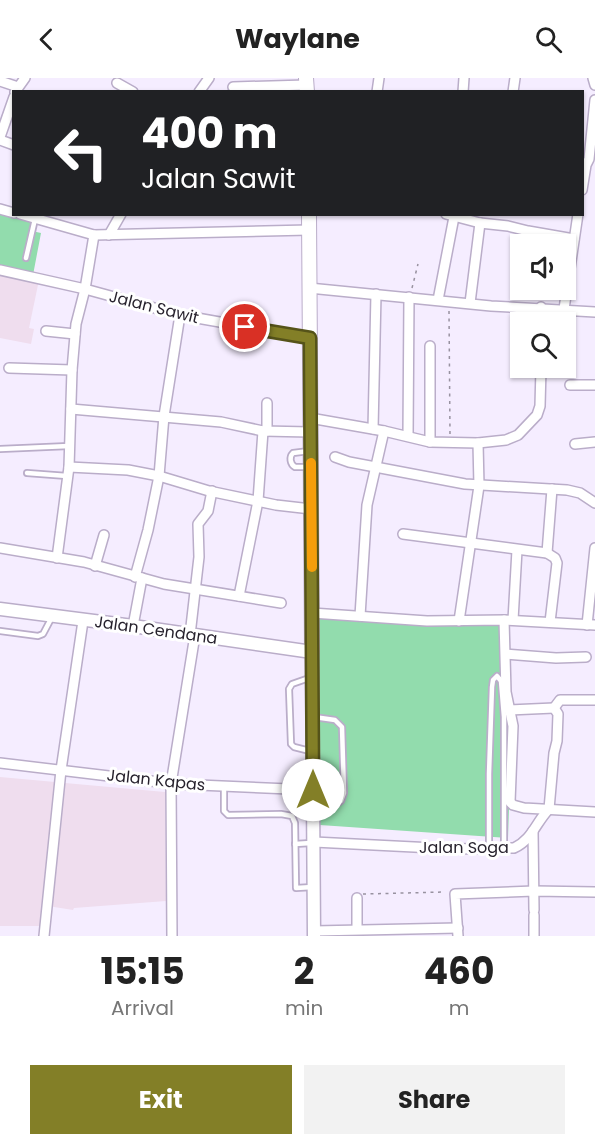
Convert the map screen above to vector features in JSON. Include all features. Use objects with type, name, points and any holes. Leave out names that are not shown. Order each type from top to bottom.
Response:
[{"type":"main road","points":[[309,216],[314,933]]},
{"type":"main road","name":"Jalan Cendana","points":[[0,609],[312,652]]},
{"type":"street","points":[[0,81],[17,89],[25,78]]},
{"type":"street","points":[[196,78],[207,80]]},
{"type":"street","points":[[593,78],[595,85]]},
{"type":"street","points":[[233,87],[307,85]]},
{"type":"street","points":[[584,178],[586,165],[592,158],[595,100]]},
{"type":"street","points":[[0,139],[12,103]]},
{"type":"street","points":[[26,216],[93,235],[309,230]]},
{"type":"street","points":[[58,226],[61,216]]},
{"type":"street","points":[[109,235],[120,216]]},
{"type":"street","points":[[438,300],[450,216],[545,234]]},
{"type":"street","points":[[508,226],[509,216]]},
{"type":"street","points":[[575,234],[578,216]]},
{"type":"street","points":[[470,303],[480,223]]},
{"type":"street","points":[[57,558],[68,472],[75,334],[93,235]]},
{"type":"street","name":"Jalan Sawit","points":[[0,270],[85,289],[180,315],[310,338]]},
{"type":"street","points":[[309,288],[449,302],[595,312]]},
{"type":"street","points":[[373,429],[376,294]]},
{"type":"street","points":[[408,436],[409,297]]},
{"type":"street","points":[[564,309],[565,300]]},
{"type":"street","points":[[541,307],[541,312]]},
{"type":"street","points":[[134,626],[138,578],[159,476],[164,416],[180,315]]},
{"type":"street","points":[[46,331],[75,334]]},
{"type":"street","points":[[430,346],[430,442]]},
{"type":"street","points":[[9,368],[72,370]]},
{"type":"street","points":[[71,409],[221,422],[265,431],[310,425],[373,429],[430,442],[500,442],[511,439],[536,418],[540,406],[540,378]]},
{"type":"street","points":[[570,385],[595,385]]},
{"type":"street","points":[[238,596],[258,501],[267,403]]},
{"type":"street","points":[[360,616],[366,516],[374,467],[384,431]]},
{"type":"street","points":[[575,444],[595,442]]},
{"type":"street","points":[[459,621],[480,486],[478,443]]},
{"type":"street","points":[[335,457],[349,462],[480,486],[574,491],[595,503]]},
{"type":"street","points":[[68,472],[128,470],[276,505],[311,509]]},
{"type":"street","points":[[547,553],[552,489]]},
{"type":"street","points":[[172,936],[171,784],[193,635],[194,589],[199,557],[198,524],[208,511],[212,491]]},
{"type":"street","points":[[403,534],[547,553],[555,558],[557,563],[550,622]]},
{"type":"street","points":[[95,566],[104,535]]},
{"type":"street","points":[[0,548],[95,566],[138,578],[194,589],[281,603]]},
{"type":"street","points":[[312,613],[427,621],[508,620],[591,625],[595,548]]},
{"type":"street","points":[[517,550],[506,654],[506,714],[513,723],[510,802],[524,808],[595,812]]},
{"type":"street","points":[[44,936],[61,770],[83,621]]},
{"type":"street","points":[[506,654],[556,658],[586,657]]},
{"type":"street","points":[[506,714],[554,708],[560,700],[595,700]]},
{"type":"street","points":[[549,809],[557,741],[558,714],[554,708]]},
{"type":"street","name":"Jalan Kapas","points":[[0,763],[171,784],[313,790]]},
{"type":"street","name":"Jalan Soga","points":[[314,842],[514,848],[523,844],[549,809]]},
{"type":"street","points":[[533,831],[534,936]]},
{"type":"street","points":[[314,933],[357,929],[458,932],[455,894],[534,891],[595,892]]},
{"type":"street","points":[[357,898],[357,929]]},
{"type":"lane","points":[[27,258],[35,219]]},
{"type":"lane","points":[[0,449],[70,446]]},
{"type":"lane","points":[[311,451],[293,453],[291,460],[295,467],[311,467]]},
{"type":"lane","points":[[27,473],[68,472]]},
{"type":"lane","points":[[0,631],[38,636],[43,634],[53,616]]},
{"type":"lane","points":[[489,849],[489,774],[493,680],[496,676],[501,681],[506,714],[503,774],[504,849]]},
{"type":"lane","points":[[312,677],[292,684],[289,689],[291,744],[294,747],[313,751]]},
{"type":"lane","points":[[492,718],[506,714]]},
{"type":"lane","points":[[313,717],[335,720],[344,731],[343,797],[338,803],[313,806]]},
{"type":"lane","points":[[489,774],[503,774]]},
{"type":"lane","points":[[224,787],[226,813],[292,816],[296,888],[314,887]]},
{"type":"lane","points":[[489,801],[503,802]]},
{"type":"lane","points":[[295,844],[314,842]]},
{"type":"path","points":[[409,297],[418,264]]},
{"type":"path","points":[[449,302],[451,442]]},
{"type":"path","points":[[357,898],[362,894],[455,894]]},
{"type":"shaded area","points":[[0,273],[39,280],[29,328],[34,329],[31,344],[0,338]]},
{"type":"shaded area","points":[[0,777],[55,782],[40,926],[0,926]]},
{"type":"shaded area","points":[[65,783],[165,792],[166,901],[74,908],[73,910],[48,906]]},
{"type":"green space","points":[[0,212],[33,222],[32,231],[41,233],[33,275],[0,268]]},
{"type":"green space","points":[[317,614],[504,620],[505,703],[512,722],[508,838],[320,825]]},
{"type":"slow traffic","points":[[311,463],[312,567]]},
{"type":"route","points":[[245,327],[310,338],[313,790]]}]
